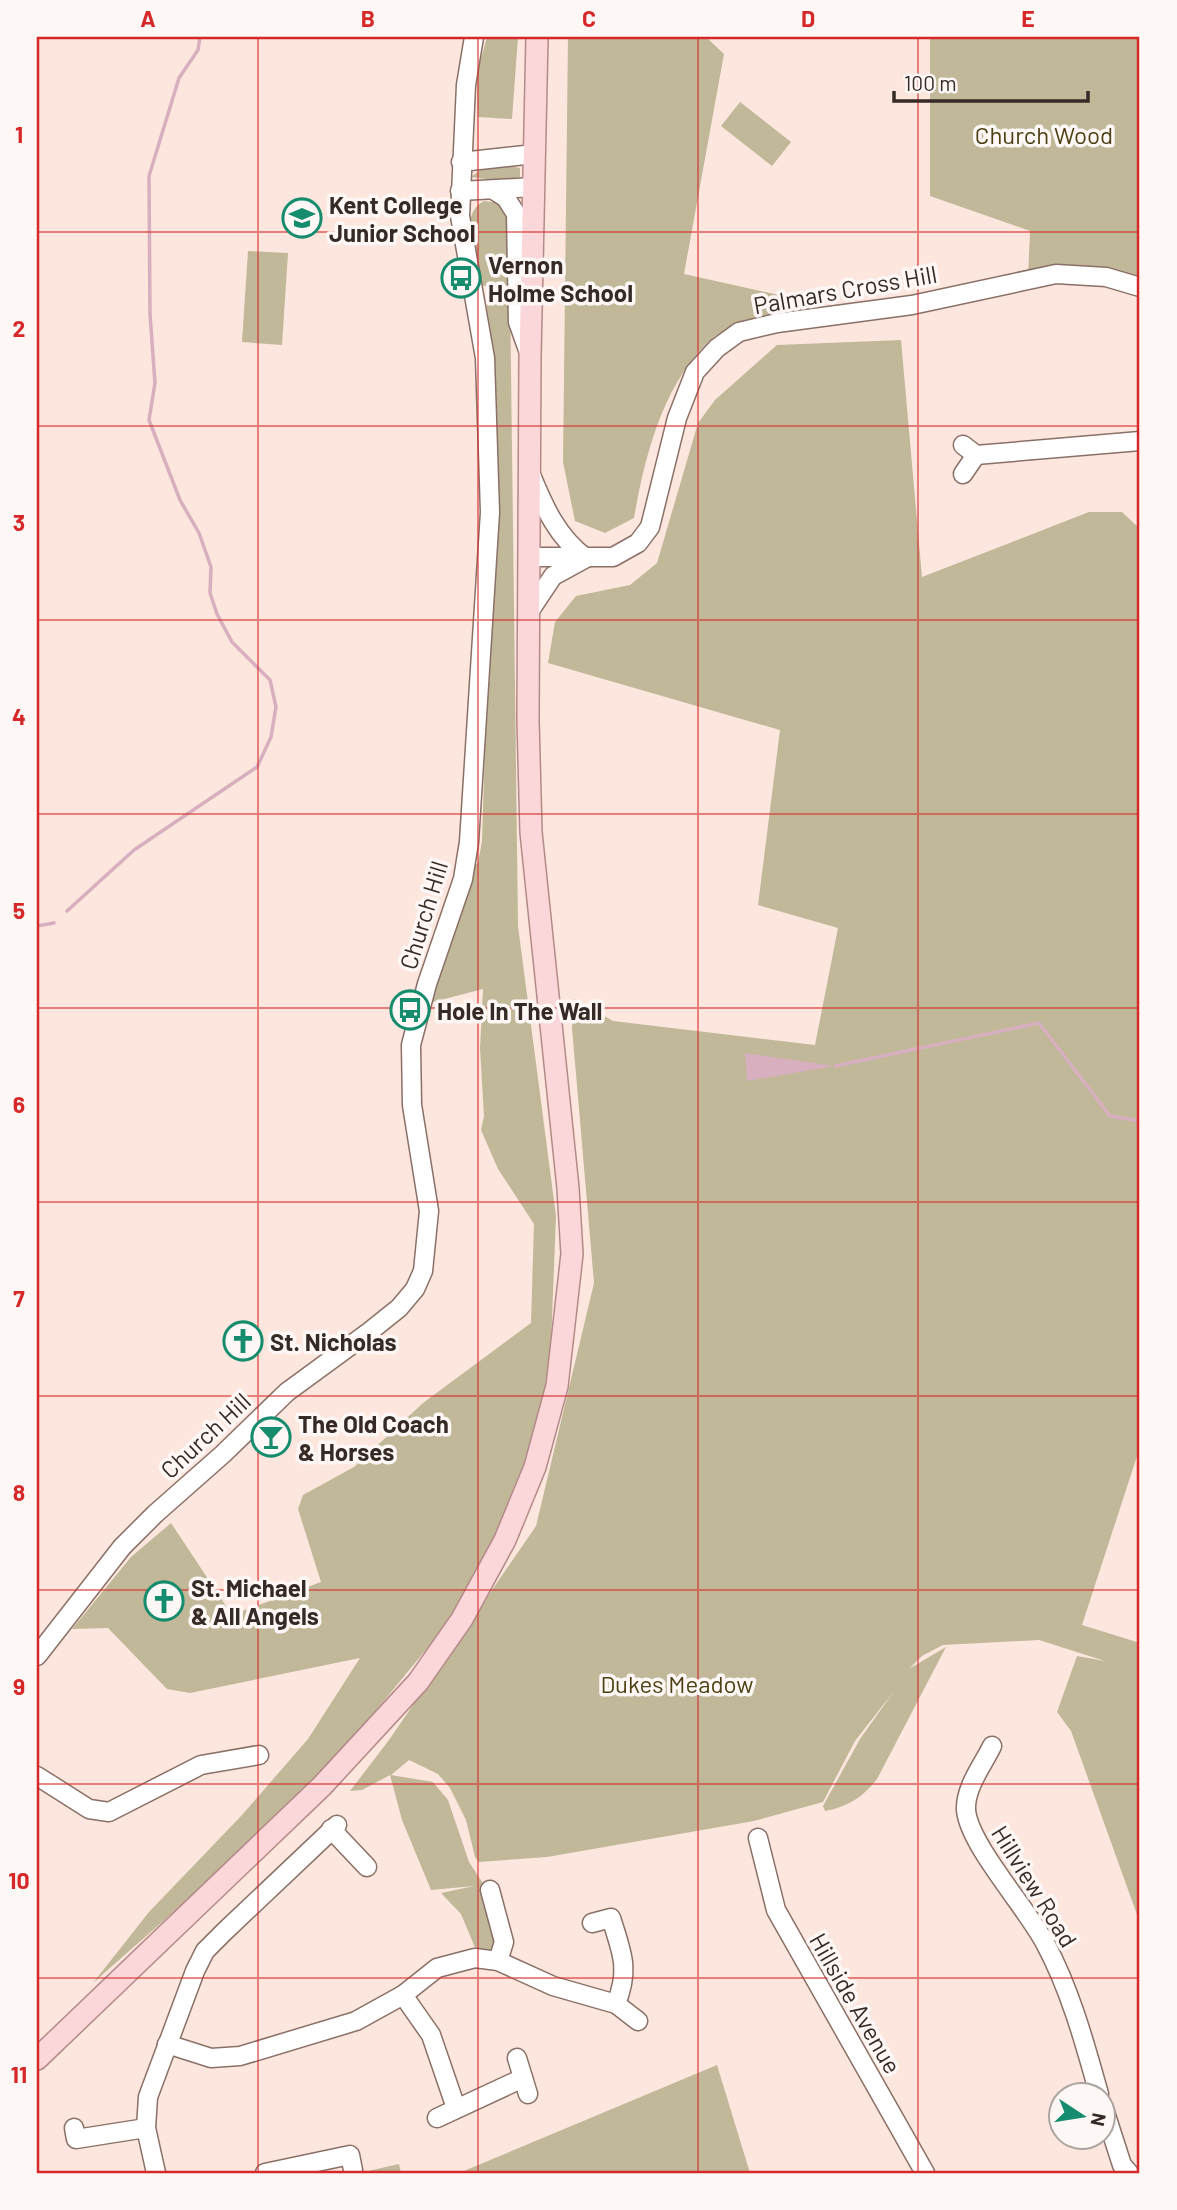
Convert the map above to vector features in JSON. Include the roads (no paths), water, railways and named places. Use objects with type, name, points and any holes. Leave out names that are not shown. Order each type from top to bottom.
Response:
[{"type":"main road","points":[[37,2059],[45,2046],[323,1787],[418,1682],[461,1619],[505,1540],[535,1467],[558,1386],[572,1254],[569,1188],[531,832],[530,357],[537,37]]},
{"type":"street","name":"Church Hill","points":[[37,1656],[122,1546],[287,1392],[399,1308],[415,1289],[423,1271],[429,1211],[412,1105],[410,1056],[427,984],[463,879],[469,842],[490,512],[485,358],[463,246],[460,191],[466,85],[474,37]]},
{"type":"street","points":[[461,162],[534,155]]},
{"type":"street","points":[[460,191],[534,187]]},
{"type":"street","points":[[495,191],[506,198],[516,214],[518,322],[530,357]]},
{"type":"street","name":"Palmars Cross Hill","points":[[530,557],[613,557],[629,550],[646,535],[654,514],[677,418],[695,372],[717,348],[739,332],[777,323],[912,305],[1056,274],[1106,277],[1140,287]]},
{"type":"street","points":[[963,474],[969,450],[1140,442]]},
{"type":"street","points":[[529,612],[553,576],[586,558],[571,547],[545,509],[530,472]]},
{"type":"street","name":"Hillview Road","points":[[992,1746],[968,1795],[966,1807],[970,1829],[1037,1929],[1056,1963],[1094,2080]]},
{"type":"street","points":[[37,1776],[89,1809],[109,1812],[201,1766],[259,1755]]},
{"type":"street","points":[[156,2173],[146,2128],[148,2096],[205,1951],[334,1827],[367,1867]]},
{"type":"street","name":"Hillside Avenue","points":[[760,1848],[776,1910],[925,2173]]},
{"type":"street","points":[[490,1890],[504,1942],[498,1961]]},
{"type":"street","points":[[592,1923],[611,1918],[621,1949],[625,1977],[616,2004]]},
{"type":"street","points":[[167,2044],[218,2059],[358,2028],[403,1995],[421,1968],[436,1968],[475,1958],[498,1961],[553,1986],[616,2004],[638,2021]]},
{"type":"street","points":[[403,1995],[431,2035],[456,2108]]},
{"type":"street","points":[[437,2118],[456,2108],[526,2086],[517,2058]]},
{"type":"street","points":[[74,2128],[76,2139],[146,2128]]},
{"type":"street","points":[[1117,2150],[1122,2165],[1129,2173]]},
{"type":"street","points":[[265,2173],[350,2155],[353,2170]]},
{"type":"waterway","points":[[67,911],[134,850],[257,767],[271,737],[276,707],[270,680],[232,642],[217,614],[210,593],[211,567],[199,533],[180,500],[149,420],[155,383],[150,314],[149,176],[179,78],[198,50],[200,37]]},
{"type":"waterway","points":[[37,926],[54,923]]},
{"type":"waterway","points":[[835,1066],[1039,1023],[1110,1116],[1140,1121]]},
{"type":"place","name":"Kent College Junior School","points":[[302,218]]},
{"type":"place","name":"Vernon Holme School","points":[[461,278]]},
{"type":"place","name":"Hole In The Wall","points":[[410,1010]]},
{"type":"place","name":"St. Nicholas","points":[[243,1341]]},
{"type":"place","name":"The Old Coach & Horses","points":[[271,1437]]},
{"type":"place","name":"St. Michael & All Angels","points":[[164,1601]]},
{"type":"park label","name":"Church Wood","points":[[1044,134]]},
{"type":"park label","name":"Dukes Meadow","points":[[677,1683]]}]
